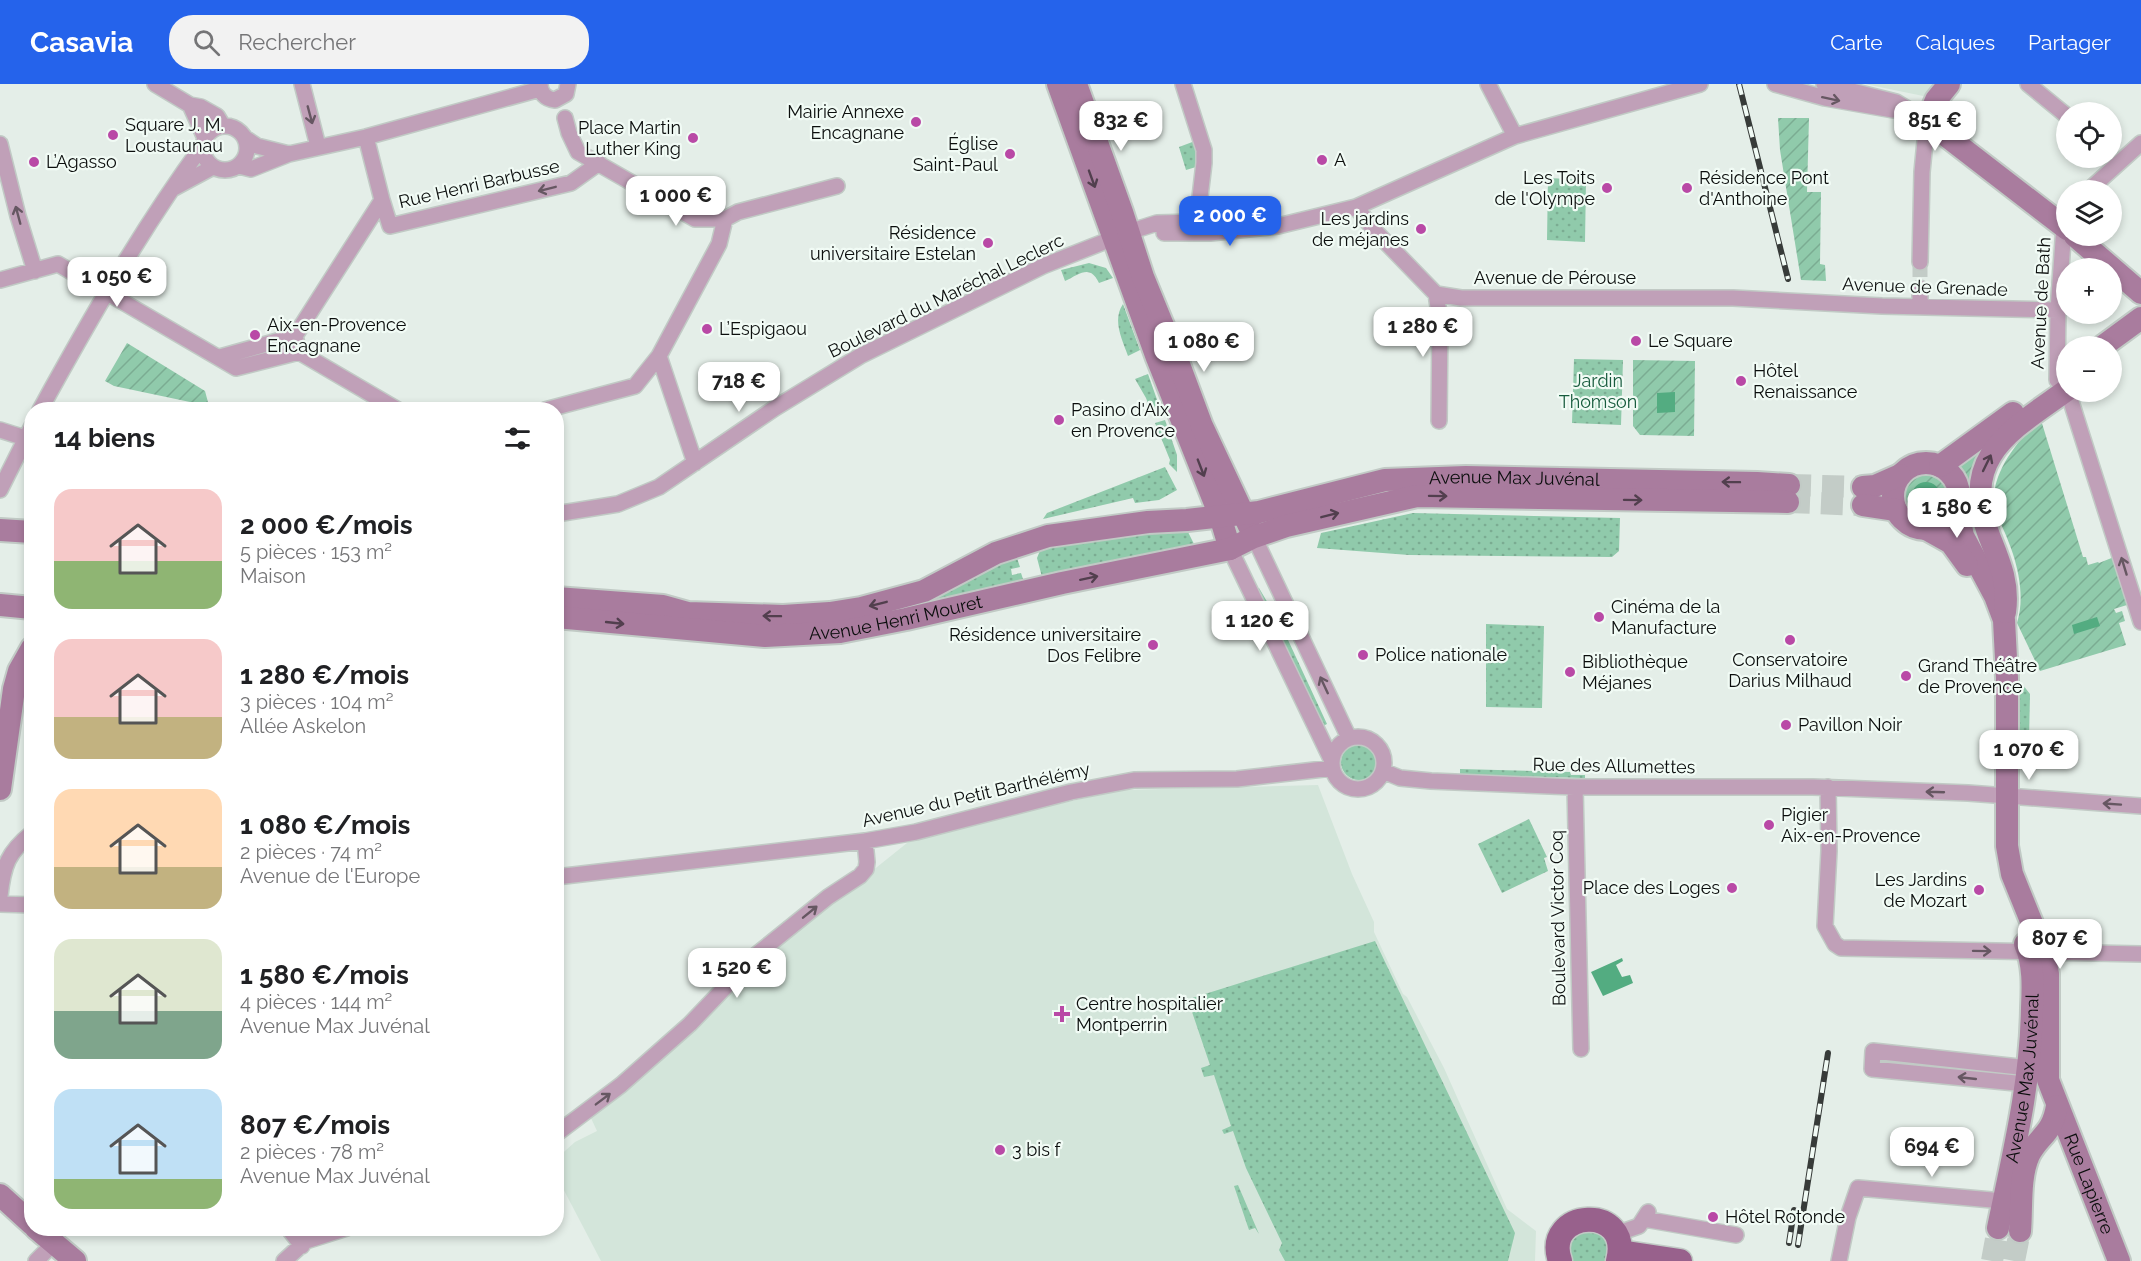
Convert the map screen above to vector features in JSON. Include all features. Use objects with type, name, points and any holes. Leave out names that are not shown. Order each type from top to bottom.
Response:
[{"type":"main road","points":[[1058,84],[1121,235],[1143,277],[1202,426],[1254,537]]},
{"type":"main road","points":[[1076,84],[1157,358],[1220,516],[1230,549]]},
{"type":"main road","points":[[1949,84],[1936,100],[1927,121],[2056,218]]},
{"type":"main road","points":[[2089,246],[2141,293]]},
{"type":"main road","points":[[2117,336],[2141,318]]},
{"type":"main road","points":[[2122,350],[2141,336]]},
{"type":"main road","points":[[1940,466],[2056,391]]},
{"type":"main road","points":[[2004,620],[2006,603],[2003,569],[1984,523],[1981,509],[1983,469],[1988,458],[2006,434],[2056,392]]},
{"type":"main road","points":[[1922,463],[1940,466],[1950,473],[1959,495],[1957,507],[1945,523],[1926,529],[1908,524],[1896,510],[1863,496],[1875,486],[1900,475],[1914,465],[1922,463]]},
{"type":"main road","points":[[1896,510],[1893,498],[1894,486],[1900,475]]},
{"type":"main road","name":"Avenue Max Juvénal","points":[[1220,516],[1259,512],[1385,480],[1410,478],[1745,482],[1788,494],[1417,496],[1286,526],[1254,537],[1230,549]]},
{"type":"main road","name":"Avenue Max Juvénal","points":[[1957,507],[1963,536],[1995,596],[2004,620],[2007,678],[2000,796]]},
{"type":"main road","name":"Avenue Henri Mouret","points":[[564,599],[663,606],[688,613],[783,616],[830,613],[861,608],[924,591],[996,553],[1048,536],[1148,522],[1220,516]]},
{"type":"main road","name":"Avenue Max Juvénal","points":[[1926,529],[1951,543],[1961,556],[1990,612],[1996,639],[2000,796],[2007,846],[2012,874],[2036,952],[2048,974],[2048,1080],[2057,1106],[2054,1122],[2030,1155],[2009,1229],[2003,1201],[2027,1076],[2036,952]]},
{"type":"main road","points":[[0,530],[24,532]]},
{"type":"main road","name":"Avenue Henri Mouret","points":[[564,618],[765,636],[840,632],[1230,549]]},
{"type":"main road","points":[[0,605],[24,607]]},
{"type":"main road","points":[[0,789],[14,689],[19,670],[24,662]]},
{"type":"main road","name":"Rue Lapierre","points":[[2057,1106],[2119,1261]]},
{"type":"main road","points":[[0,1195],[24,1217]]},
{"type":"main road","points":[[1560,1261],[1558,1245],[1561,1235],[1572,1223],[1586,1219],[1597,1220],[1608,1225],[1618,1249],[1680,1261]]},
{"type":"main road","points":[[45,1236],[75,1261]]},
{"type":"street","points":[[156,84],[190,105],[201,107],[218,116],[222,126]]},
{"type":"street","points":[[302,84],[318,146]]},
{"type":"street","points":[[190,105],[204,142],[205,159],[213,167],[227,171],[239,166],[252,169],[289,154],[366,137],[540,87],[546,97],[559,99],[566,94],[568,84]]},
{"type":"street","points":[[1183,84],[1204,150],[1197,222]]},
{"type":"street","points":[[1488,84],[1515,136]]},
{"type":"street","points":[[1775,84],[1860,105],[1893,110],[1898,105]]},
{"type":"street","points":[[1824,84],[1896,102],[1927,121],[1922,172],[1920,262]]},
{"type":"street","points":[[2028,84],[2056,107]]},
{"type":"street","points":[[1121,235],[1210,233],[1278,226],[1356,207],[1515,136],[1690,85]]},
{"type":"street","points":[[565,118],[578,152],[695,219],[724,219],[738,212],[837,186]]},
{"type":"street","points":[[45,402],[107,292],[169,191],[215,128],[222,126],[234,128],[257,146],[289,154]]},
{"type":"street","points":[[220,357],[295,336],[382,200],[366,137]]},
{"type":"street","points":[[239,166],[247,152],[245,138]]},
{"type":"street","points":[[2122,154],[2141,143]]},
{"type":"street","points":[[0,144],[35,271]]},
{"type":"street","name":"Rue Henri Barbusse","points":[[382,200],[390,226],[571,183],[599,163]]},
{"type":"street","points":[[169,191],[213,167]]},
{"type":"street","points":[[2097,180],[2108,168]]},
{"type":"street","points":[[1356,207],[1374,230],[1436,294],[1440,319],[1439,421]]},
{"type":"street","points":[[564,405],[635,386],[659,356],[718,244],[724,219]]},
{"type":"street","name":"Boulevard du Maréchal Leclerc","points":[[564,513],[618,504],[658,487],[770,412],[860,356],[1043,266],[1157,223],[1197,222],[1246,228]]},
{"type":"street","points":[[0,280],[58,264],[236,368],[299,352],[384,402]]},
{"type":"street","points":[[1920,288],[1920,307]]},
{"type":"street","name":"Avenue de Pérouse","points":[[1436,294],[1461,298],[1733,298],[1792,302]]},
{"type":"street","name":"Avenue de Grenade","points":[[1792,302],[2056,310]]},
{"type":"street","points":[[295,336],[299,352]]},
{"type":"street","points":[[659,356],[695,464]]},
{"type":"street","name":"Avenue de Bath","points":[[2070,402],[2141,622]]},
{"type":"street","points":[[0,430],[24,434]]},
{"type":"street","points":[[0,490],[24,446]]},
{"type":"street","points":[[1254,537],[1349,738]]},
{"type":"street","points":[[1230,549],[1332,764],[1342,783],[1350,788],[1360,789],[1379,776],[1382,753],[1377,745],[1362,737],[1349,738],[1337,747],[1332,764]]},
{"type":"street","points":[[840,632],[856,634],[1044,599]]},
{"type":"street","name":"Avenue du Petit Barthélémy","points":[[564,876],[865,841],[916,832],[1071,792],[1134,780],[1237,779],[1332,764]]},
{"type":"street","name":"Rue des Allumettes","points":[[1379,776],[1575,787],[1828,787],[2141,806]]},
{"type":"street","name":"Boulevard Victor Coq","points":[[1575,787],[1581,1049]]},
{"type":"street","points":[[1828,787],[1825,926],[1830,937],[1841,948],[2141,954]]},
{"type":"street","points":[[0,896],[7,860],[17,845],[24,839]]},
{"type":"street","points":[[564,1128],[621,1085],[690,1024],[756,955],[828,897],[860,876],[866,869],[865,841]]},
{"type":"street","points":[[0,904],[24,905]]},
{"type":"street","points":[[1873,1052],[2027,1076],[1872,1069],[1873,1052]]},
{"type":"street","name":"Rue Lapierre","points":[[2022,1111],[2027,1126],[2041,1140]]},
{"type":"street","points":[[1839,1261],[1848,1217],[1858,1188],[2003,1201]]},
{"type":"street","points":[[1618,1249],[1647,1214],[1736,1235]]},
{"type":"street","points":[[294,1236],[302,1246]]},
{"type":"street","points":[[284,1261],[306,1241],[322,1236]]},
{"type":"street","points":[[36,1261],[54,1244]]},
{"type":"shaded area","points":[[1865,84],[1939,84],[1928,97]]},
{"type":"shaded area","points":[[1675,392],[1675,412],[1657,413],[1657,393]]},
{"type":"shaded area","points":[[1926,482],[1936,486],[1940,496],[1936,506],[1926,510],[1916,506],[1912,496],[1916,486]]},
{"type":"shaded area","points":[[2097,617],[2100,626],[2074,634],[2072,625]]},
{"type":"shaded area","name":"Centre hospitalier Montperrin","points":[[1318,785],[1352,874],[1374,922],[1374,932],[1403,994],[1407,997],[1444,1068],[1507,1209],[1536,1231],[1535,1261],[601,1261],[564,1190],[564,1152],[575,1142],[597,1131],[590,1116],[696,1028],[766,956],[912,839],[972,823],[1122,790]]},
{"type":"shaded area","points":[[1622,958],[1623,961],[1616,965],[1622,977],[1630,975],[1633,983],[1603,996],[1591,972]]},
{"type":"green space","points":[[1778,118],[1809,118],[1807,192],[1821,192],[1820,264],[1825,265],[1826,281],[1801,280],[1780,150]]},
{"type":"green space","points":[[1195,141],[1196,167],[1186,170],[1179,147]]},
{"type":"green space","points":[[1548,178],[1586,180],[1585,242],[1547,240]]},
{"type":"green space","points":[[1089,263],[1106,268],[1113,278],[1099,283],[1092,274],[1084,272],[1065,281],[1061,270]]},
{"type":"green space","points":[[1123,304],[1140,350],[1128,356],[1118,323]]},
{"type":"green space","points":[[127,343],[205,391],[208,402],[190,402],[114,386],[105,381]]},
{"type":"green space","name":"Jardin Thomson","points":[[1574,359],[1623,360],[1621,425],[1572,423]]},
{"type":"green space","points":[[1633,360],[1695,361],[1694,436],[1640,435],[1633,426]]},
{"type":"green space","points":[[1148,374],[1161,411],[1152,414],[1135,379]]},
{"type":"green space","points":[[1165,420],[1177,455],[1177,472],[1169,464],[1170,460],[1155,423]]},
{"type":"green space","points":[[2041,420],[2083,557],[2086,557],[2088,565],[2114,557],[2127,605],[2114,609],[2116,613],[2122,611],[2125,621],[2119,623],[2126,645],[2040,671],[2017,623],[2021,597],[2018,571],[1994,500],[1998,476],[2005,462],[2021,439]]},
{"type":"green space","points":[[1980,447],[1987,453],[1992,553],[1978,549],[1966,513],[1962,481],[1955,469]]},
{"type":"green space","points":[[1165,467],[1177,490],[1159,500],[1135,503],[1133,498],[1043,519],[1047,513]]},
{"type":"green space","points":[[1925,473],[1942,480],[1949,497],[1942,514],[1925,521],[1908,514],[1901,497],[1908,480]]},
{"type":"green space","points":[[1413,513],[1620,518],[1619,551],[1612,557],[1409,555],[1317,548],[1321,533]]},
{"type":"green space","points":[[1187,530],[1196,548],[1042,577],[1037,558],[1041,548],[1058,541]]},
{"type":"green space","points":[[1014,556],[1020,567],[1011,569],[1012,575],[1021,573],[1024,582],[893,611],[806,621]]},
{"type":"green space","points":[[1259,588],[1282,627],[1327,724],[1321,727],[1255,589]]},
{"type":"green space","points":[[1486,624],[1544,626],[1542,708],[1486,707]]},
{"type":"green space","points":[[2019,680],[2030,694],[2029,740],[2019,740]]},
{"type":"green space","points":[[1359,744],[1372,749],[1377,762],[1372,775],[1359,780],[1346,775],[1341,762],[1346,749]]},
{"type":"green space","points":[[1460,769],[1570,772],[1571,775],[1585,775],[1585,778],[1460,775]]},
{"type":"green space","points":[[1529,819],[1547,857],[1544,858],[1548,871],[1502,893],[1478,844]]},
{"type":"green space","points":[[1375,941],[1515,1233],[1508,1261],[1285,1261],[1279,1250],[1282,1243],[1246,1168],[1233,1131],[1224,1134],[1222,1130],[1231,1126],[1214,1075],[1204,1077],[1201,1068],[1210,1065],[1190,1006],[1181,1008],[1189,999]]},
{"type":"green space","points":[[1238,1185],[1259,1234],[1255,1228],[1249,1230],[1234,1186]]},
{"type":"green space","points":[[1581,1226],[1608,1237],[1607,1261],[1569,1261],[1566,1243]]},
{"type":"tunnel","points":[[1920,262],[1920,288]]},
{"type":"tunnel","points":[[1789,485],[1863,487]]},
{"type":"tunnel","points":[[1788,502],[1863,505]]},
{"type":"tunnel","points":[[1992,1261],[1998,1228]]},
{"type":"tunnel","points":[[2014,1261],[2020,1231]]},
{"type":"railway","points":[[1739,84],[1788,279]]},
{"type":"railway","points":[[1798,1245],[1828,1053]]},
{"type":"railway","points":[[1789,1243],[1794,1210]]},
{"type":"place","name":"Mairie Annexe Encagnane","points":[[916,122]]},
{"type":"place","name":"Square J. M. Loustaunau","points":[[113,135]]},
{"type":"place","name":"Place Martin Luther King","points":[[693,138]]},
{"type":"place","name":"Église Saint-Paul","points":[[1010,154]]},
{"type":"place","name":"A","points":[[1322,160]]},
{"type":"place","name":"L’Agasso","points":[[34,162]]},
{"type":"place","name":"Les Toits de l'Olympe","points":[[1607,188]]},
{"type":"place","name":"Résidence Pont d'Anthoine","points":[[1687,188]]},
{"type":"place","name":"Les jardins de méjanes","points":[[1421,229]]},
{"type":"place","name":"Résidence universitaire Estelan","points":[[988,243]]},
{"type":"place","name":"L’Espigaou","points":[[707,329]]},
{"type":"place","name":"Aix-en-Provence Encagnane","points":[[255,335]]},
{"type":"place","name":"Le Square","points":[[1636,341]]},
{"type":"place","name":"Hôtel Renaissance","points":[[1741,381]]},
{"type":"place","name":"Pasino d'Aix en Provence","points":[[1059,420]]},
{"type":"place","name":"Cinéma de la Manufacture","points":[[1599,617]]},
{"type":"place","name":"Conservatoire Darius Milhaud","points":[[1790,640]]},
{"type":"place","name":"Résidence universitaire Dos Felibre","points":[[1153,645]]},
{"type":"place","name":"Police nationale","points":[[1363,655]]},
{"type":"place","name":"Bibliothèque Méjanes","points":[[1570,672]]},
{"type":"place","name":"Grand Théâtre de Provence","points":[[1906,676]]},
{"type":"place","name":"Pavillon Noir","points":[[1786,725]]},
{"type":"place","name":"Pigier Aix-en-Provence","points":[[1769,825]]},
{"type":"place","name":"Place des Loges","points":[[1732,888]]},
{"type":"place","name":"Les Jardins de Mozart","points":[[1979,890]]},
{"type":"place","name":"Centre hospitalier Montperrin","points":[[1062,1014]]},
{"type":"place","name":"3 bis f","points":[[1000,1150]]},
{"type":"place","name":"Hôtel Rotonde","points":[[1713,1217]]}]
